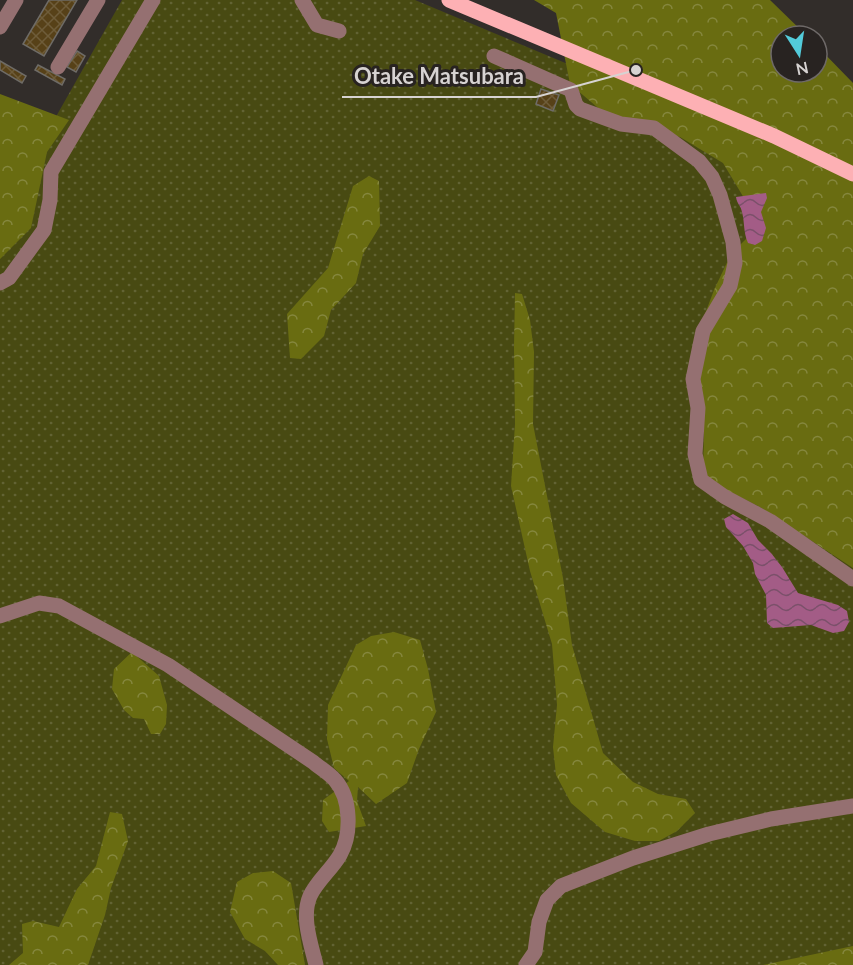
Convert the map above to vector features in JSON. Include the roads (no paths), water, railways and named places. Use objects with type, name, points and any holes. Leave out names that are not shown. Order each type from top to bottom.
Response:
[{"type":"main road","points":[[449,0],[774,136],[853,174]]},
{"type":"street","points":[[0,27],[16,0]]},
{"type":"street","points":[[58,67],[98,0]]},
{"type":"street","points":[[0,283],[9,278],[44,230],[50,200],[51,172],[153,0]]},
{"type":"street","points":[[302,0],[317,25],[339,31]]},
{"type":"street","points":[[494,56],[572,90],[576,105],[580,109],[621,124],[654,128],[699,161],[712,177],[720,195],[733,242],[735,263],[730,286],[704,332],[693,378],[698,408],[695,454],[701,480],[725,497],[770,521],[853,579]]},
{"type":"street","points":[[0,616],[39,603],[59,606],[168,665],[313,762],[335,780],[344,796],[348,817],[347,837],[341,854],[310,897],[306,917],[316,965]]},
{"type":"street","points":[[526,965],[535,952],[539,922],[547,900],[561,886],[633,858],[709,834],[771,819],[853,806]]},
{"type":"water","points":[[766,193],[767,198],[761,212],[766,228],[762,241],[755,245],[748,243],[736,197]]},
{"type":"water","points":[[733,514],[748,523],[758,540],[782,567],[798,593],[838,605],[847,611],[849,622],[844,631],[833,633],[811,625],[773,628],[767,623],[766,595],[755,574],[753,563],[743,546],[726,527],[724,519]]},
{"type":"place","name":"Otake Matsubara","points":[[636,70]]}]
